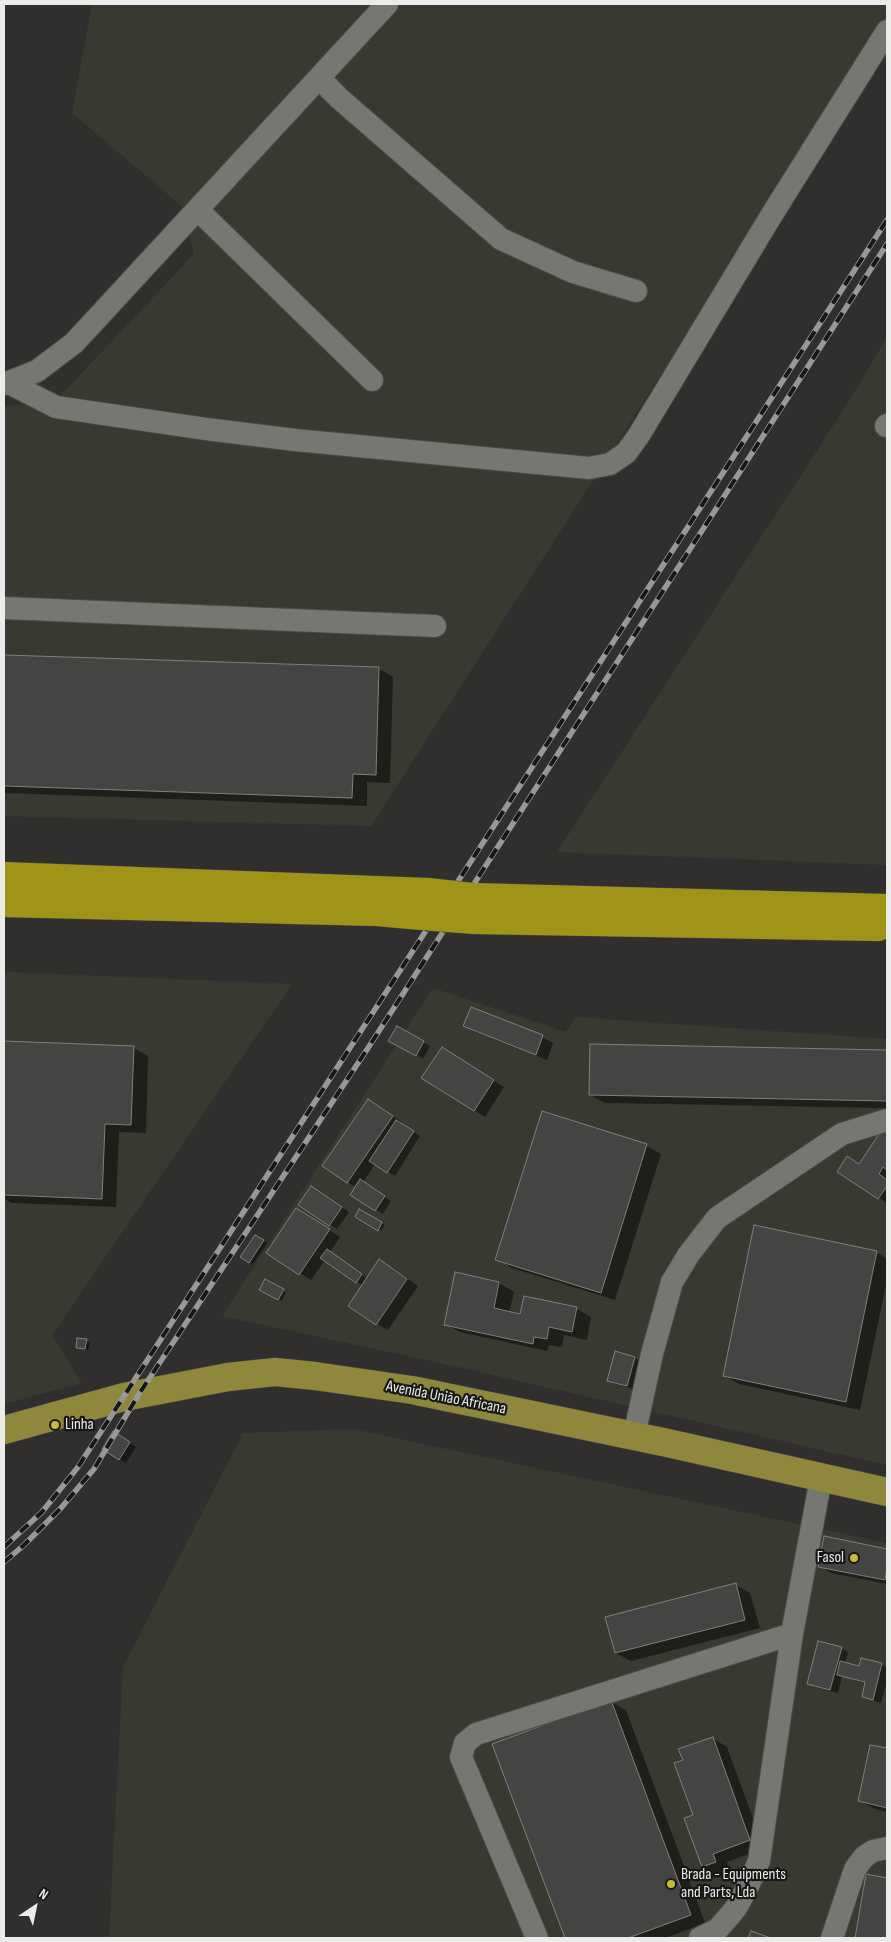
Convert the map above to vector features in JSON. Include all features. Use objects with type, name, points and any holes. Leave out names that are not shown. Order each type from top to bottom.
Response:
[{"type":"highway","points":[[4,876],[385,890],[425,904]]},
{"type":"highway","points":[[4,903],[377,912],[425,904],[473,908],[887,927]]},
{"type":"highway","points":[[473,908],[887,908]]},
{"type":"main road","name":"Avenida União Africana","points":[[4,1430],[124,1397],[228,1377],[275,1372],[412,1390],[634,1436],[887,1492]]},
{"type":"street","points":[[6,384],[37,371],[74,343],[388,4]]},
{"type":"street","points":[[6,384],[56,407],[196,428],[295,440],[589,468],[610,464],[626,453],[639,435],[771,216],[887,31]]},
{"type":"street","points":[[318,78],[500,239],[574,272],[636,290]]},
{"type":"street","points":[[198,210],[372,380]]},
{"type":"street","points":[[4,608],[434,626]]},
{"type":"street","points":[[634,1436],[652,1354],[672,1282],[689,1254],[717,1218],[842,1134],[887,1120]]},
{"type":"street","points":[[700,1938],[718,1929],[736,1908],[759,1861],[792,1634],[821,1478]]},
{"type":"street","points":[[538,1938],[461,1757],[465,1743],[476,1734],[792,1634]]},
{"type":"street","points":[[832,1938],[855,1869],[864,1857],[873,1851],[887,1848]]},
{"type":"shaded area","points":[[92,4],[887,4],[887,23],[371,826],[4,816],[4,407],[62,394],[194,254],[184,208],[72,113]]},
{"type":"shaded area","points":[[887,337],[887,865],[557,852],[853,395]]},
{"type":"shaded area","points":[[4,972],[292,984],[52,1335],[82,1383],[4,1404]]},
{"type":"shaded area","points":[[433,988],[566,1032],[575,1017],[887,1039],[887,1465],[440,1363],[222,1316]]},
{"type":"shaded area","points":[[353,1429],[887,1543],[887,1938],[109,1938],[123,1667],[243,1433]]},
{"type":"building","points":[[4,655],[379,667],[376,775],[353,774],[352,798],[4,786]]},
{"type":"building","points":[[471,1007],[543,1035],[536,1055],[463,1026]]},
{"type":"building","points":[[397,1026],[424,1041],[416,1056],[388,1041]]},
{"type":"building","points":[[4,1041],[134,1046],[131,1125],[105,1124],[102,1199],[4,1195]]},
{"type":"building","points":[[590,1044],[887,1050],[887,1101],[589,1095]]},
{"type":"building","points":[[442,1047],[494,1080],[474,1111],[421,1078]]},
{"type":"building","points":[[368,1099],[393,1116],[347,1183],[322,1166]]},
{"type":"building","points":[[542,1111],[647,1144],[601,1293],[495,1260]]},
{"type":"building","points":[[396,1120],[414,1131],[387,1173],[369,1161]]},
{"type":"building","points":[[883,1128],[887,1131],[887,1170],[883,1167],[879,1174],[887,1180],[887,1186],[878,1199],[837,1172],[847,1156],[859,1164]]},
{"type":"building","points":[[360,1179],[385,1196],[375,1211],[350,1195]]},
{"type":"building","points":[[311,1186],[342,1207],[329,1226],[298,1205]]},
{"type":"building","points":[[296,1208],[330,1229],[299,1275],[266,1253]]},
{"type":"building","points":[[359,1209],[382,1222],[378,1231],[355,1217]]},
{"type":"building","points":[[754,1225],[877,1251],[846,1402],[723,1376]]},
{"type":"building","points":[[255,1235],[264,1240],[249,1263],[240,1257]]},
{"type":"building","points":[[327,1249],[362,1274],[356,1283],[320,1258]]},
{"type":"building","points":[[379,1259],[407,1279],[376,1325],[348,1306]]},
{"type":"building","points":[[455,1272],[499,1282],[494,1308],[520,1314],[524,1296],[577,1307],[572,1332],[549,1327],[547,1339],[534,1337],[533,1344],[444,1325]]},
{"type":"building","points":[[265,1279],[284,1289],[278,1300],[259,1290]]},
{"type":"building","points":[[77,1338],[87,1339],[85,1349],[76,1348]]},
{"type":"building","points":[[615,1351],[635,1357],[627,1386],[607,1381]]},
{"type":"building","points":[[113,1431],[130,1442],[119,1460],[102,1449]]},
{"type":"building","name":"Fasol","points":[[824,1536],[887,1549],[885,1580],[818,1567]]},
{"type":"building","points":[[736,1583],[745,1620],[615,1653],[605,1617]]},
{"type":"building","points":[[818,1641],[842,1647],[830,1690],[807,1684]]},
{"type":"building","points":[[861,1658],[882,1663],[873,1700],[862,1697],[865,1682],[837,1675],[840,1661],[859,1666]]},
{"type":"building","points":[[611,1700],[691,1915],[628,1938],[565,1938],[492,1744]]},
{"type":"building","points":[[713,1737],[750,1840],[713,1854],[716,1862],[702,1867],[684,1818],[693,1815],[674,1763],[683,1760],[678,1749]]},
{"type":"building","points":[[870,1745],[887,1748],[887,1808],[858,1801]]},
{"type":"building","points":[[866,1874],[887,1878],[887,1938],[855,1938]]},
{"type":"building","points":[[751,1931],[771,1938],[748,1938]]},
{"type":"railway","points":[[4,1547],[42,1512],[78,1467],[887,220]]},
{"type":"railway","points":[[4,1562],[61,1508],[94,1469],[139,1394],[368,1048],[887,244]]},
{"type":"place","name":"Linha","points":[[55,1425]]},
{"type":"place","name":"Fasol","points":[[854,1558]]},
{"type":"place","name":"Brada - Equipments and Parts, Lda","points":[[671,1884]]}]
